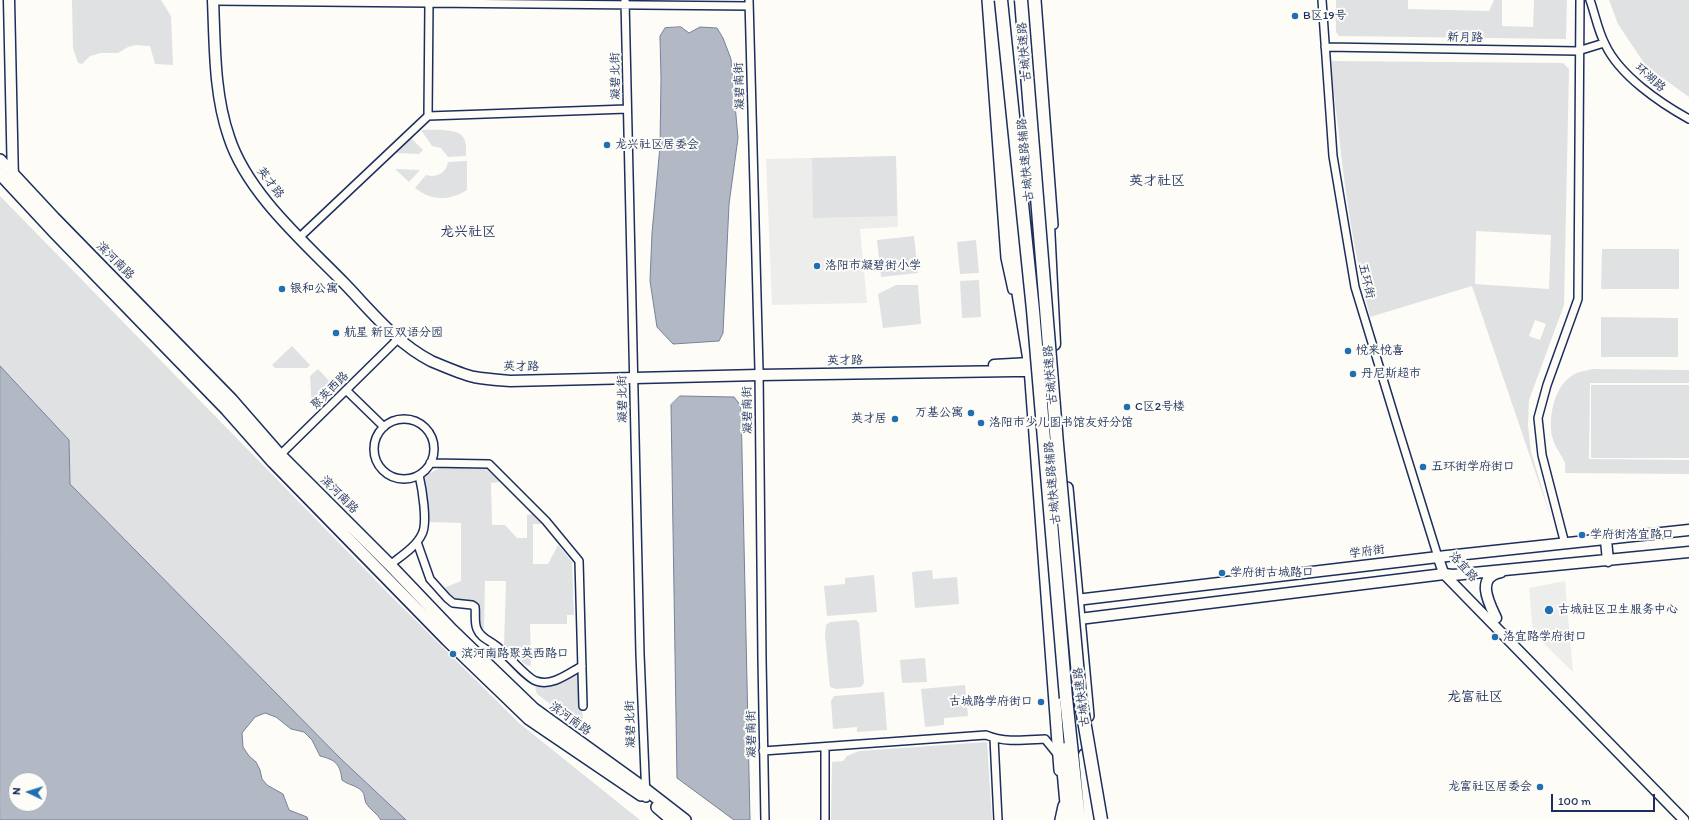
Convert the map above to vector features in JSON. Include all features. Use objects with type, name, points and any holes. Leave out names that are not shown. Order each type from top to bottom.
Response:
[{"type":"highway","points":[[993,0],[1012,254],[1030,367]]},
{"type":"highway","name":"古城快速路","points":[[1001,0],[1033,310],[1066,698],[1064,776],[1066,820]]},
{"type":"highway","name":"古城快速路","points":[[1021,0],[1056,436],[1080,697],[1102,820]]},
{"type":"highway","points":[[1027,0],[1048,225],[1055,355]]},
{"type":"highway","points":[[1080,697],[1091,820]]},
{"type":"highway","points":[[1066,698],[1079,820]]},
{"type":"main road","points":[[9,0],[14,174],[12,186]]},
{"type":"main road","name":"古城快速路辅路","points":[[997,0],[1030,367],[1059,755],[1066,820]]},
{"type":"main road","name":"古城快速路辅路","points":[[1027,0],[1055,355],[1097,820]]},
{"type":"main road","name":"英才路","points":[[216,1],[217,84],[220,104],[229,138],[249,179],[266,201],[400,337],[437,357],[478,373],[513,376],[633,376],[922,368],[1030,367],[1055,355]]},
{"type":"main road","name":"英才路","points":[[216,1],[222,83],[225,102],[233,136],[253,176],[270,200],[400,337]]},
{"type":"main road","name":"滨河南路","points":[[0,160],[54,218],[232,400],[276,458],[447,640],[529,719],[645,794]]},
{"type":"main road","name":"滨河南路","points":[[0,174],[55,233],[227,410],[390,565],[452,630],[534,709],[664,809],[685,820]]},
{"type":"main road","name":"学府街","points":[[1048,603],[1438,557],[1689,530]]},
{"type":"main road","points":[[1606,540],[1608,561]]},
{"type":"main road","points":[[1049,624],[1079,619],[1449,575],[1608,561],[1689,552]]},
{"type":"main road","points":[[1496,618],[1488,600],[1486,583],[1490,577],[1497,573],[1511,570]]},
{"type":"main road","points":[[1096,797],[1102,820]]},
{"type":"main road","points":[[1061,820],[1064,806]]},
{"type":"main road","points":[[664,809],[668,820]]},
{"type":"main road","points":[[664,809],[692,820]]},
{"type":"main road","name":"滨河南路","points":[[664,809],[672,820]]},
{"type":"street","points":[[986,0],[1005,258],[1030,367]]},
{"type":"street","points":[[1037,0],[1054,225],[1055,355]]},
{"type":"street","name":"五环街","points":[[1322,0],[1332,156],[1355,287],[1396,425],[1438,557]]},
{"type":"street","points":[[1565,544],[1542,455],[1538,418],[1547,385],[1578,300],[1578,51],[1580,0]]},
{"type":"street","name":"环湖路","points":[[1590,0],[1604,44],[1614,60],[1640,86],[1665,106],[1689,119]]},
{"type":"street","points":[[216,1],[429,3],[749,3]]},
{"type":"street","name":"凝碧北街","points":[[625,2],[633,376],[645,794]]},
{"type":"street","points":[[428,116],[429,3]]},
{"type":"street","name":"凝碧南街","points":[[749,3],[759,373],[765,820]]},
{"type":"street","name":"新月路","points":[[1325,48],[1578,51],[1604,44]]},
{"type":"street","points":[[303,234],[428,116],[627,109]]},
{"type":"street","name":"聚英西路","points":[[276,458],[400,337]]},
{"type":"street","points":[[346,390],[384,427]]},
{"type":"street","points":[[404,419],[415,422],[424,427],[430,436],[433,447],[432,458],[427,468],[419,475],[409,479],[398,479],[388,475],[380,467],[375,457],[374,446],[377,436],[384,427],[393,421],[404,419]]},
{"type":"street","points":[[430,463],[489,464],[546,521],[579,561],[583,706]]},
{"type":"street","points":[[390,565],[417,542],[423,533],[424,522],[422,485],[419,475]]},
{"type":"street","points":[[417,542],[430,579],[447,598],[454,603],[472,605],[474,607],[476,628],[480,634],[500,649],[528,676],[536,682],[547,682],[557,680],[582,666]]},
{"type":"street","name":"洛宜路","points":[[1438,557],[1449,575],[1684,820]]},
{"type":"street","name":"洛宜路","points":[[1449,575],[1496,618],[1689,817]]},
{"type":"street","points":[[763,751],[986,734],[994,738],[1016,741],[1045,739],[1059,755]]},
{"type":"street","points":[[994,738],[998,820]]},
{"type":"street","points":[[825,746],[826,820]]},
{"type":"shaded area","points":[[72,0],[161,0],[171,16],[173,65],[155,64],[150,46],[136,45],[128,47],[118,53],[101,53],[90,56],[82,64],[78,63],[73,48]]},
{"type":"shaded area","points":[[1336,0],[1408,0],[1408,9],[1489,11],[1494,0],[1502,0],[1502,26],[1533,27],[1534,0],[1567,0],[1566,39],[1339,36],[1336,32]]},
{"type":"shaded area","points":[[1609,0],[1689,0],[1689,97],[1646,66],[1618,24]]},
{"type":"shaded area","points":[[681,27],[689,33],[700,27],[717,28],[723,38],[731,59],[738,138],[729,204],[723,333],[719,341],[673,344],[657,327],[650,281],[652,233],[660,146],[660,36],[665,28]]},
{"type":"shaded area","points":[[1332,61],[1563,63],[1569,69],[1564,305],[1529,400],[1528,425],[1531,452],[1552,521],[1472,286],[1370,317],[1355,249],[1347,203]],"holes":[[[1476,231],[1551,235],[1549,289],[1475,284]],[[1535,320],[1546,324],[1540,340],[1529,336]]]},
{"type":"shaded area","points":[[421,130],[444,130],[460,134],[465,142],[466,156],[448,157],[441,148],[432,146]]},
{"type":"shaded area","points":[[411,138],[423,150],[419,154],[395,153]]},
{"type":"shaded area","name":"洛阳市凝碧街小学","points":[[896,156],[898,227],[860,229],[867,303],[772,305],[766,159]]},
{"type":"shaded area","points":[[896,156],[897,216],[813,218],[812,158]]},
{"type":"shaded area","points":[[467,161],[467,190],[460,194],[447,198],[441,198],[428,195],[415,188],[426,175],[433,176],[443,172],[448,162]]},
{"type":"shaded area","points":[[395,169],[420,170],[409,182]]},
{"type":"shaded area","points":[[0,196],[391,596],[519,723],[640,820],[406,820],[341,759],[70,484],[69,440],[0,366]]},
{"type":"shaded area","points":[[914,236],[918,273],[881,277],[877,240]]},
{"type":"shaded area","points":[[976,240],[979,273],[960,274],[957,242]]},
{"type":"shaded area","points":[[1602,249],[1679,249],[1679,289],[1601,289]]},
{"type":"shaded area","points":[[979,280],[981,317],[962,318],[960,281]]},
{"type":"shaded area","points":[[896,285],[918,285],[921,324],[883,328],[878,294]]},
{"type":"shaded area","points":[[1601,317],[1678,318],[1678,357],[1601,357]]},
{"type":"shaded area","points":[[292,346],[310,365],[307,368],[275,368],[272,365]]},
{"type":"shaded area","points":[[0,366],[69,440],[70,484],[341,759],[406,820],[381,820],[378,815],[369,808],[362,791],[342,780],[338,766],[330,759],[320,756],[312,740],[304,732],[291,729],[276,717],[265,713],[255,717],[242,733],[243,747],[249,756],[256,762],[262,779],[267,785],[283,794],[289,810],[307,817],[308,820],[0,820]]},
{"type":"shaded area","points":[[318,369],[333,385],[312,408],[310,376]]},
{"type":"shaded area","points":[[1592,369],[1689,370],[1689,383],[1590,383],[1589,459],[1689,460],[1689,474],[1565,473],[1565,462],[1552,436],[1552,409],[1558,391],[1569,377]]},
{"type":"shaded area","points":[[1591,385],[1689,385],[1689,458],[1591,458]]},
{"type":"shaded area","points":[[680,396],[734,397],[741,406],[750,820],[734,820],[677,778],[671,405]]},
{"type":"shaded area","points":[[442,467],[486,469],[500,482],[491,483],[492,525],[505,525],[517,538],[527,538],[527,515],[532,514],[542,524],[533,524],[533,564],[548,564],[558,545],[572,562],[574,615],[567,615],[567,624],[530,624],[531,666],[526,665],[504,646],[506,581],[485,581],[484,630],[479,627],[477,606],[457,601],[444,588],[461,581],[461,523],[428,522],[424,476]]},
{"type":"shaded area","points":[[932,570],[933,579],[957,577],[959,604],[915,608],[912,572]]},
{"type":"shaded area","points":[[874,575],[877,612],[827,616],[824,586],[845,584],[845,578]]},
{"type":"shaded area","name":"古城社区卫生服务中心","points":[[1565,581],[1573,672],[1533,633],[1529,588]]},
{"type":"shaded area","points":[[856,620],[859,623],[864,683],[861,687],[836,689],[830,687],[825,635],[826,625],[830,622]]},
{"type":"shaded area","points":[[925,658],[927,682],[902,683],[900,660]]},
{"type":"shaded area","points":[[573,675],[578,675],[580,678],[583,721],[576,723],[537,694],[535,687],[557,683]]},
{"type":"shaded area","points":[[965,685],[968,716],[944,718],[944,725],[925,727],[921,689]]},
{"type":"shaded area","points":[[884,692],[887,730],[857,732],[857,727],[833,729],[831,701],[834,696]]},
{"type":"shaded area","points":[[987,742],[992,820],[831,820],[832,762],[843,761],[847,756],[859,751]]},
{"type":"place","name":"B区19号","points":[[1295,16]]},
{"type":"place","name":"龙兴社区居委会","points":[[607,145]]},
{"type":"place","name":"洛阳市凝碧街小学","points":[[817,266]]},
{"type":"place","name":"银和公寓","points":[[282,289]]},
{"type":"place","name":"航星 新区双语分园","points":[[336,333]]},
{"type":"place","name":"悦来悦喜","points":[[1348,351]]},
{"type":"place","name":"丹尼斯超市","points":[[1353,374]]},
{"type":"place","name":"C区2号楼","points":[[1127,407]]},
{"type":"place","name":"万基公寓","points":[[971,413]]},
{"type":"place","name":"英才居","points":[[895,419]]},
{"type":"place","name":"洛阳市少儿图书馆友好分馆","points":[[981,423]]},
{"type":"place","name":"五环街学府街口","points":[[1423,467]]},
{"type":"place","name":"学府街洛宜路口","points":[[1582,535]]},
{"type":"place","name":"学府街古城路口","points":[[1222,573]]},
{"type":"place","name":"古城社区卫生服务中心","points":[[1549,610]]},
{"type":"place","name":"洛宜路学府街口","points":[[1495,637]]},
{"type":"place","name":"滨河南路聚英西路口","points":[[453,654]]},
{"type":"place","name":"古城路学府街口","points":[[1041,702]]},
{"type":"place","name":"龙富社区居委会","points":[[1540,787]]},
{"type":"district","name":"英才社区","points":[[1157,181]]},
{"type":"district","name":"龙兴社区","points":[[468,232]]},
{"type":"district","name":"龙富社区","points":[[1475,697]]}]
